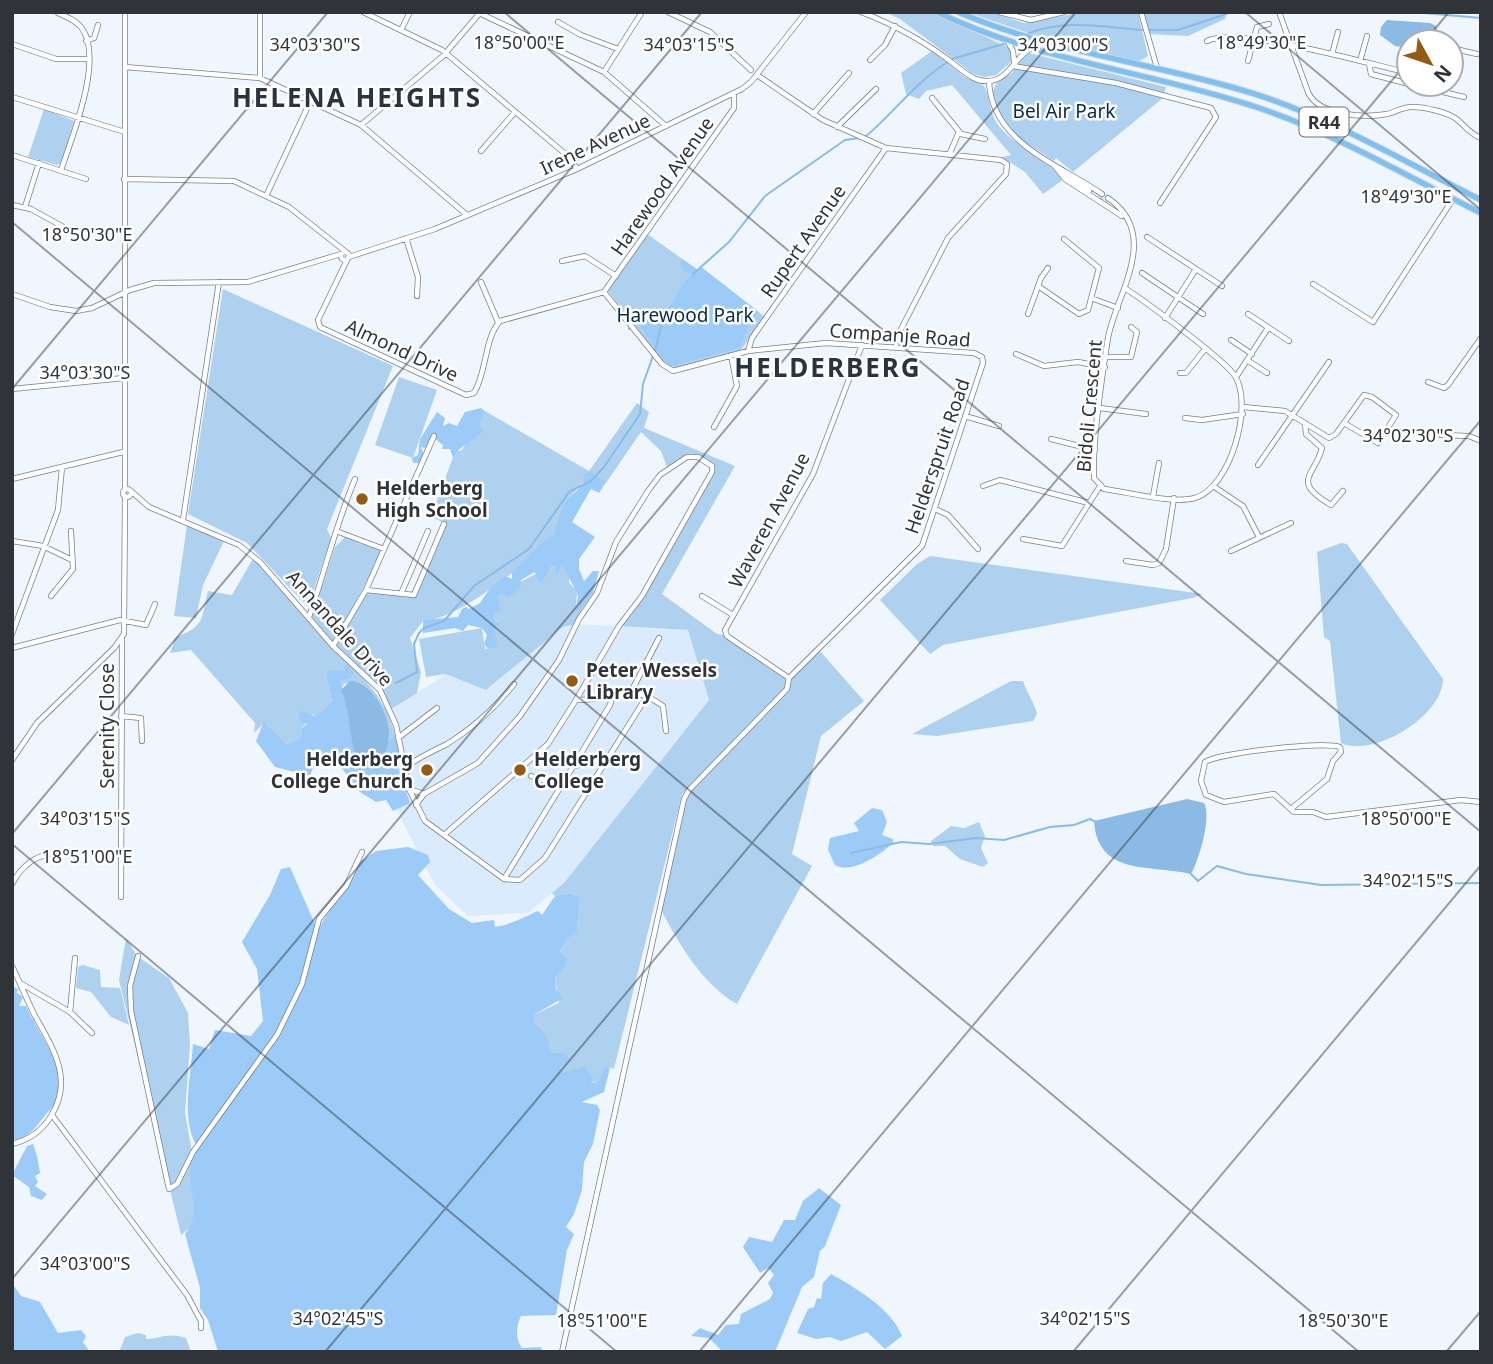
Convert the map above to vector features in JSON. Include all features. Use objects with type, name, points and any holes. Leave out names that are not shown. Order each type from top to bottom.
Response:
[{"type":"main road","name":"R44","points":[[937,12],[1030,49],[1259,108],[1301,124],[1481,213]]},
{"type":"main road","name":"R44","points":[[958,12],[1026,38],[1238,89],[1303,112],[1481,200]]},
{"type":"street","points":[[125,12],[123,452],[128,493]]},
{"type":"street","points":[[260,78],[261,12]]},
{"type":"street","points":[[363,12],[446,52],[569,157],[577,169]]},
{"type":"street","points":[[401,30],[410,12]]},
{"type":"street","points":[[496,21],[499,12]]},
{"type":"street","points":[[668,12],[710,32],[751,70]]},
{"type":"street","points":[[861,12],[926,41],[972,78],[989,81],[1005,75],[1030,49]]},
{"type":"street","points":[[999,12],[1026,20],[1064,12]]},
{"type":"street","points":[[1141,12],[1150,54],[1157,70]]},
{"type":"street","points":[[1279,12],[1311,98],[1331,111],[1383,114],[1414,107],[1455,118],[1470,133],[1481,138]]},
{"type":"street","points":[[58,13],[81,27],[88,59],[88,84],[61,170]]},
{"type":"street","points":[[361,125],[446,52],[478,13],[604,72],[667,126]]},
{"type":"street","points":[[604,72],[639,13]]},
{"type":"street","name":"Irene Avenue","points":[[321,260],[364,251],[467,215],[577,169],[748,86],[805,13]]},
{"type":"street","points":[[558,22],[581,35],[618,49]]},
{"type":"street","points":[[86,42],[94,38],[98,24]]},
{"type":"street","points":[[1248,61],[1257,27],[1269,24]]},
{"type":"street","points":[[870,60],[885,45],[895,26]]},
{"type":"street","points":[[1332,54],[1338,32]]},
{"type":"street","points":[[1207,41],[1221,36],[1253,40],[1332,54],[1395,70]]},
{"type":"street","points":[[1360,61],[1367,36]]},
{"type":"street","points":[[1008,42],[1013,51],[1014,65]]},
{"type":"street","points":[[12,44],[56,59],[88,59]]},
{"type":"street","points":[[1465,51],[1477,54]]},
{"type":"street","points":[[1140,66],[1150,54]]},
{"type":"street","points":[[1369,63],[1371,74],[1395,80]]},
{"type":"street","points":[[1014,65],[1116,83],[1211,108],[1216,117],[1160,203]]},
{"type":"street","points":[[125,67],[260,78],[361,125],[467,215]]},
{"type":"street","points":[[813,114],[849,73]]},
{"type":"street","points":[[757,75],[813,114],[886,148],[1002,160],[1008,169],[948,238],[898,335],[896,347]]},
{"type":"street","points":[[989,81],[990,103],[1004,128],[1125,218]]},
{"type":"street","points":[[836,127],[876,89]]},
{"type":"street","name":"Harewood Avenue","points":[[604,292],[734,108],[734,93]]},
{"type":"street","points":[[12,97],[125,132]]},
{"type":"street","points":[[932,98],[958,132],[966,137],[985,139]]},
{"type":"street","points":[[266,195],[310,102]]},
{"type":"street","points":[[481,152],[515,112]]},
{"type":"street","points":[[949,155],[958,132]]},
{"type":"street","name":"Rupert Avenue","points":[[748,351],[752,338],[886,148]]},
{"type":"street","points":[[12,155],[86,178]]},
{"type":"street","points":[[25,207],[39,163]]},
{"type":"street","points":[[1061,170],[1085,183],[1100,196],[1061,170]]},
{"type":"street","points":[[124,179],[229,180],[266,195],[293,210],[345,256]]},
{"type":"street","points":[[1313,284],[1373,321],[1453,199]]},
{"type":"street","name":"Bidoli Crescent","points":[[1125,218],[1107,200],[1119,209],[1125,218],[1132,234],[1133,255],[1126,289],[1109,333],[1093,474],[1100,486],[1153,496],[1193,499],[1213,486]]},
{"type":"street","points":[[12,205],[25,207],[67,229]]},
{"type":"street","points":[[1147,237],[1222,286]]},
{"type":"street","points":[[406,238],[421,281],[417,296]]},
{"type":"street","points":[[1038,286],[1075,313],[1086,312],[1099,268],[1064,239]]},
{"type":"street","points":[[328,257],[333,253],[333,243]]},
{"type":"street","name":"Irene Avenue","points":[[12,294],[50,307],[76,311],[98,306],[124,293],[158,283],[252,281],[328,257],[345,256]]},
{"type":"street","name":"Almond Drive","points":[[345,256],[342,270],[318,320],[320,327],[466,395],[474,393],[481,379],[498,322]]},
{"type":"street","points":[[562,261],[585,256],[616,276]]},
{"type":"street","points":[[1028,313],[1048,268]]},
{"type":"street","points":[[1164,318],[1196,269]]},
{"type":"street","points":[[1142,273],[1203,314]]},
{"type":"street","points":[[183,520],[219,282]]},
{"type":"street","points":[[481,282],[498,322],[604,292]]},
{"type":"street","points":[[1126,289],[1205,349],[1236,377],[1244,407],[1243,414],[1235,444],[1213,486],[1243,506],[1259,537]]},
{"type":"street","name":"Companje Road","points":[[604,292],[669,370],[748,351],[826,343],[974,353],[982,357]]},
{"type":"street","points":[[1091,298],[1118,308]]},
{"type":"street","points":[[1248,314],[1289,341]]},
{"type":"street","points":[[1106,358],[1131,357],[1137,332],[1131,327]]},
{"type":"street","points":[[1236,377],[1269,328]]},
{"type":"street","points":[[1428,382],[1444,388],[1448,385],[1481,338]]},
{"type":"street","points":[[1231,340],[1252,354]]},
{"type":"street","name":"Waveren Avenue","points":[[789,678],[727,636],[726,628],[813,474],[862,345]]},
{"type":"street","points":[[1180,373],[1186,373],[1205,349]]},
{"type":"street","points":[[1016,354],[1044,366],[1078,362],[1105,367]]},
{"type":"street","points":[[714,427],[737,386],[731,355]]},
{"type":"street","name":"Helderspruit Road","points":[[562,1352],[683,802],[689,790],[787,689],[789,678],[919,550],[983,363],[982,357]]},
{"type":"street","points":[[1247,360],[1267,373]]},
{"type":"street","points":[[1258,465],[1329,362]]},
{"type":"street","points":[[12,389],[124,378]]},
{"type":"street","points":[[1244,407],[1276,409],[1293,414],[1332,438],[1366,394],[1396,415],[1378,443],[1344,423]]},
{"type":"street","points":[[1100,408],[1146,414]]},
{"type":"street","points":[[1185,418],[1202,420],[1243,414]]},
{"type":"street","points":[[965,416],[999,426]]},
{"type":"street","points":[[1305,423],[1306,435],[1322,448],[1306,476],[1307,483],[1331,505],[1343,491]]},
{"type":"street","points":[[1441,435],[1461,435],[1481,441]]},
{"type":"street","points":[[333,646],[366,590],[434,436]]},
{"type":"street","points":[[1051,439],[1095,450]]},
{"type":"street","points":[[12,479],[123,452]]},
{"type":"street","points":[[416,805],[424,794],[478,763],[529,704],[597,593],[616,542],[660,475],[687,457],[705,460],[712,466],[712,472],[642,596],[620,626],[548,744],[444,835]]},
{"type":"street","points":[[1153,496],[1159,463]]},
{"type":"street","points":[[12,634],[60,504],[62,467]]},
{"type":"street","points":[[309,618],[355,479]]},
{"type":"street","points":[[984,486],[1000,480],[1089,503]]},
{"type":"street","points":[[1023,538],[1062,546],[1100,486]]},
{"type":"street","name":"Annandale Drive","points":[[128,493],[149,507],[244,548],[333,646],[380,690],[398,738],[409,789],[429,825],[504,879],[510,881],[522,878],[545,858],[608,757]]},
{"type":"street","name":"Serenity Close","points":[[121,897],[122,638],[126,622],[125,505],[128,493]]},
{"type":"street","points":[[1126,561],[1156,565],[1166,549],[1174,498]]},
{"type":"street","points":[[934,509],[947,514],[978,549]]},
{"type":"street","points":[[1231,551],[1291,523]]},
{"type":"street","points":[[366,590],[414,595],[444,524]]},
{"type":"street","points":[[336,530],[384,549]]},
{"type":"street","points":[[51,596],[72,572],[71,531]]},
{"type":"street","points":[[401,594],[428,531]]},
{"type":"street","points":[[335,538],[345,533]]},
{"type":"street","points":[[12,541],[43,546],[72,557]]},
{"type":"street","points":[[702,596],[733,615]]},
{"type":"street","points":[[12,648],[120,620],[147,625],[155,604]]},
{"type":"street","points":[[12,760],[37,723],[122,638]]},
{"type":"street","points":[[632,691],[659,638]]},
{"type":"street","points":[[403,769],[422,754],[449,742],[476,724],[514,684]]},
{"type":"street","points":[[576,700],[632,691],[647,696],[664,708],[666,731]]},
{"type":"street","points":[[504,879],[610,705],[613,693]]},
{"type":"street","points":[[574,766],[608,757],[647,696]]},
{"type":"street","points":[[398,738],[438,708]]},
{"type":"street","points":[[121,716],[141,718],[142,741]]},
{"type":"street","points":[[1291,809],[1327,779],[1333,761],[1341,752],[1340,747],[1236,752],[1205,762],[1201,780],[1206,796],[1224,802],[1274,794],[1295,813],[1313,812],[1326,817],[1461,800],[1481,802]]},
{"type":"street","points":[[531,776],[561,787]]},
{"type":"street","points":[[409,789],[424,794]]},
{"type":"street","points":[[12,884],[23,867],[39,855],[55,852],[75,853]]},
{"type":"street","points":[[138,956],[130,986],[131,1011],[169,1189],[177,1184],[193,1152],[277,1035],[302,984],[319,919],[346,886],[362,852]]},
{"type":"street","points":[[70,1012],[75,958]]},
{"type":"street","points":[[12,966],[60,1066],[62,1091],[52,1115],[35,1134],[12,1144]]},
{"type":"street","points":[[20,983],[28,985],[70,1012],[92,1033]]},
{"type":"street","points":[[52,1115],[187,1296],[201,1321],[201,1328]]},
{"type":"shaded area","points":[[1387,20],[1430,23],[1436,28],[1395,28],[1395,46],[1380,35],[1381,27]]},
{"type":"shaded area","name":"Helderberg College","points":[[576,624],[688,630],[709,700],[564,883],[528,913],[468,916],[435,885],[401,819],[370,721],[446,675],[487,690],[563,627]]},
{"type":"shaded area","points":[[350,681],[373,693],[387,720],[388,741],[378,770],[361,768],[357,758],[341,690]]},
{"type":"shaded area","points":[[1187,799],[1204,803],[1206,809],[1204,838],[1191,874],[1129,865],[1105,852],[1098,839],[1094,821]]},
{"type":"green space","name":"Bel Air Park","points":[[885,12],[930,12],[1008,47],[1012,53],[1012,61],[996,75],[984,77],[972,73],[900,19]]},
{"type":"green space","points":[[967,12],[990,12],[1024,23],[1084,12],[1138,12],[1148,56],[1138,62],[1060,44]]},
{"type":"green space","points":[[1144,12],[1227,12],[1225,19],[1188,36],[1149,34]]},
{"type":"green space","name":"Bel Air Park","points":[[932,51],[965,77],[983,85],[999,126],[1064,179],[1043,194],[1025,172],[1002,157],[1011,155],[952,85],[926,91],[919,99],[906,94],[901,73]]},
{"type":"green space","name":"Bel Air Park","points":[[1029,53],[1166,87],[1163,98],[1073,172],[1056,158],[1054,161],[1013,134],[998,115],[992,93],[997,82],[1012,73],[1020,58]]},
{"type":"green space","points":[[44,109],[74,121],[62,162],[57,165],[28,157]]},
{"type":"green space","name":"Harewood Park","points":[[647,234],[698,270],[701,267],[765,317],[741,350],[678,368],[666,365],[608,291]]},
{"type":"green space","points":[[682,259],[698,270],[701,267],[759,312],[748,323],[739,348],[672,366],[663,360],[637,322],[640,315],[654,308],[665,311],[693,274],[683,271],[680,264]]},
{"type":"green space","points":[[223,289],[393,366],[327,529],[331,538],[308,607],[247,543],[188,514]]},
{"type":"green space","points":[[399,377],[437,390],[413,458],[375,445]]},
{"type":"green space","points":[[637,403],[649,412],[644,428],[735,466],[662,594],[788,681],[788,685],[682,794],[614,1069],[605,1066],[597,1083],[562,1073],[534,1023],[535,1014],[559,1003],[555,977],[566,964],[560,953],[577,930],[578,898],[570,893],[555,896],[552,893],[564,883],[709,700],[688,630],[619,626],[642,596],[712,472],[709,462],[687,457],[668,470],[661,451],[641,432],[606,483],[584,481],[569,498],[553,535],[530,558],[494,587],[464,606],[436,619],[423,621],[410,638],[421,672],[417,693],[391,709],[376,682],[336,646],[366,593],[415,596],[447,524],[431,517],[455,452],[462,450],[485,411],[589,471]]},
{"type":"green space","points":[[481,408],[485,411],[479,423],[483,430],[453,458],[450,449],[442,449],[443,445],[435,439],[425,448],[421,447],[424,455],[419,463],[413,463],[412,458],[418,455],[420,439],[437,412],[445,418],[443,426],[449,423],[457,426],[465,412]]},
{"type":"green space","points":[[589,471],[606,482],[599,493],[591,489],[572,522],[595,537],[579,559],[579,569],[584,581],[593,571],[599,571],[593,593],[580,611],[576,609],[577,593],[562,565],[556,575],[556,566],[551,566],[542,582],[538,581],[535,572],[521,580],[520,588],[509,597],[501,593],[498,597],[501,611],[495,611],[494,620],[501,623],[495,627],[497,648],[488,649],[484,644],[487,635],[482,628],[468,625],[463,631],[455,628],[423,633],[423,620],[458,617],[462,609],[469,609],[480,603],[490,589],[505,576],[512,579],[512,571],[553,535],[563,506],[582,485],[584,474]]},
{"type":"green space","points":[[187,525],[224,541],[203,585],[196,618],[174,616]]},
{"type":"green space","points":[[347,535],[359,540],[358,543],[381,550],[381,554],[334,643],[312,617],[335,547]]},
{"type":"green space","points":[[1341,543],[1347,544],[1443,679],[1440,693],[1432,707],[1419,719],[1388,739],[1371,745],[1341,743],[1330,641],[1324,637],[1317,552]]},
{"type":"green space","points":[[930,556],[1203,594],[943,645],[930,654],[880,600],[917,564]]},
{"type":"green space","points":[[254,557],[369,685],[385,708],[395,736],[389,739],[375,697],[345,683],[342,687],[341,680],[345,677],[346,663],[344,671],[326,676],[332,703],[316,717],[312,714],[302,728],[300,738],[287,744],[265,722],[254,733],[255,723],[191,650],[170,653],[176,637],[193,629],[201,620],[208,591],[232,595]]},
{"type":"green space","points":[[562,563],[569,575],[569,583],[577,590],[576,608],[583,612],[576,624],[563,627],[486,690],[445,674],[426,677],[419,639],[482,628],[485,649],[496,648],[495,626],[499,621],[494,620],[495,610],[500,611],[498,597],[501,592],[551,566],[557,566],[556,574]]},
{"type":"green space","points":[[819,650],[864,701],[821,736],[792,854],[812,866],[737,1004],[701,973],[681,946],[658,904],[685,795],[787,689],[789,678]]},
{"type":"green space","points":[[346,662],[353,673],[351,678],[341,680],[341,683],[349,710],[354,750],[362,768],[381,761],[389,739],[395,736],[400,754],[398,767],[410,803],[393,811],[386,800],[376,802],[360,792],[337,762],[314,765],[310,776],[275,767],[256,741],[264,721],[287,744],[300,738],[302,728],[307,724],[300,721],[299,713],[303,711],[316,717],[332,702],[326,676],[330,670],[344,671]]},
{"type":"green space","points":[[1011,681],[1023,681],[1037,714],[1033,721],[937,736],[912,734]]},
{"type":"green space","points":[[872,808],[882,810],[887,822],[882,835],[893,839],[893,843],[858,865],[835,865],[828,850],[830,838],[859,831],[854,823]]},
{"type":"green space","points":[[979,822],[985,836],[981,848],[988,863],[983,867],[960,859],[945,846],[933,846],[931,841],[951,826],[964,828]]},
{"type":"green space","points":[[408,847],[428,855],[430,862],[418,875],[449,909],[472,923],[494,920],[495,927],[501,926],[538,911],[542,915],[555,896],[570,893],[579,898],[577,931],[567,940],[560,952],[566,958],[566,965],[555,977],[556,989],[563,998],[535,1014],[534,1023],[547,1036],[551,1053],[562,1053],[569,1057],[568,1063],[560,1066],[562,1073],[585,1066],[593,1079],[591,1082],[597,1083],[605,1066],[610,1068],[604,1092],[582,1102],[597,1105],[600,1110],[593,1144],[584,1162],[582,1190],[574,1214],[566,1227],[574,1234],[567,1250],[556,1315],[521,1316],[518,1324],[517,1336],[522,1348],[540,1347],[544,1352],[218,1352],[208,1320],[200,1308],[200,1288],[185,1234],[193,1217],[190,1172],[198,1148],[189,1125],[188,1112],[193,1044],[209,1049],[215,1030],[251,1036],[263,1021],[257,969],[242,942],[270,895],[281,869],[290,867],[318,931],[355,873],[358,863],[376,851]]},
{"type":"green space","points":[[126,938],[137,956],[169,978],[188,1013],[190,1044],[185,1113],[192,1152],[195,1212],[191,1227],[181,1235],[119,980]]},
{"type":"green space","points":[[83,965],[100,970],[101,987],[120,988],[129,1025],[111,1017],[91,992],[76,988],[78,967]]},
{"type":"green space","points":[[12,974],[13,986],[23,997],[19,1006],[26,1006],[51,1053],[59,1078],[59,1091],[55,1105],[31,1132],[20,1139],[12,1140]]},
{"type":"green space","points":[[33,1144],[40,1173],[35,1176],[38,1182],[35,1186],[47,1194],[42,1200],[31,1196],[29,1187],[12,1175],[27,1146]]},
{"type":"green space","points":[[819,1188],[841,1205],[825,1246],[820,1251],[814,1277],[802,1287],[775,1352],[723,1352],[709,1338],[691,1336],[700,1328],[718,1335],[726,1325],[739,1324],[741,1314],[770,1299],[773,1293],[768,1283],[774,1275],[768,1268],[760,1273],[743,1247],[749,1237],[772,1242],[784,1220],[795,1220],[803,1201]]},
{"type":"green space","points":[[831,1274],[882,1308],[902,1336],[885,1349],[867,1332],[841,1341],[830,1337],[816,1339],[797,1333],[808,1309],[814,1307],[817,1298],[821,1299],[823,1283]]},
{"type":"green space","points":[[12,1283],[21,1296],[40,1302],[58,1333],[81,1330],[86,1336],[83,1342],[90,1352],[12,1352]]},
{"type":"green space","points":[[138,1333],[146,1335],[146,1339],[169,1336],[186,1338],[191,1352],[119,1352],[125,1337]]},
{"type":"waterway","points":[[1149,30],[1178,30],[1232,12]]},
{"type":"waterway","points":[[1412,12],[1481,18]]},
{"type":"waterway","points":[[1025,35],[1068,25],[1142,30]]},
{"type":"waterway","points":[[952,59],[1007,43]]},
{"type":"waterway","points":[[865,137],[925,78],[948,62]]},
{"type":"waterway","points":[[693,274],[729,242],[765,196],[845,140],[860,138]]},
{"type":"waterway","points":[[655,351],[665,311]]},
{"type":"waterway","points":[[629,329],[635,320]]},
{"type":"waterway","points":[[396,683],[417,672],[414,644],[419,633],[424,628],[444,621],[474,586],[529,549],[569,492],[591,481],[604,467],[640,414],[643,384],[653,356]]},
{"type":"waterway","points":[[851,853],[901,842],[929,844],[976,838],[1004,840],[1050,827],[1074,825],[1090,819],[1094,821]]},
{"type":"waterway","points":[[1191,874],[1198,881],[1217,866],[1246,874],[1321,885],[1481,883]]},
{"type":"tunnel","points":[[1099,198],[1106,203]]},
{"type":"place","name":"Helderberg High School","points":[[362,499]]},
{"type":"place","name":"Peter Wessels Library","points":[[572,681]]},
{"type":"place","name":"Helderberg College Church","points":[[427,770]]},
{"type":"place","name":"Helderberg College","points":[[520,770]]},
{"type":"district","name":"HELENA HEIGHTS","points":[[357,97]]},
{"type":"district","name":"HELDERBERG","points":[[828,367]]}]
